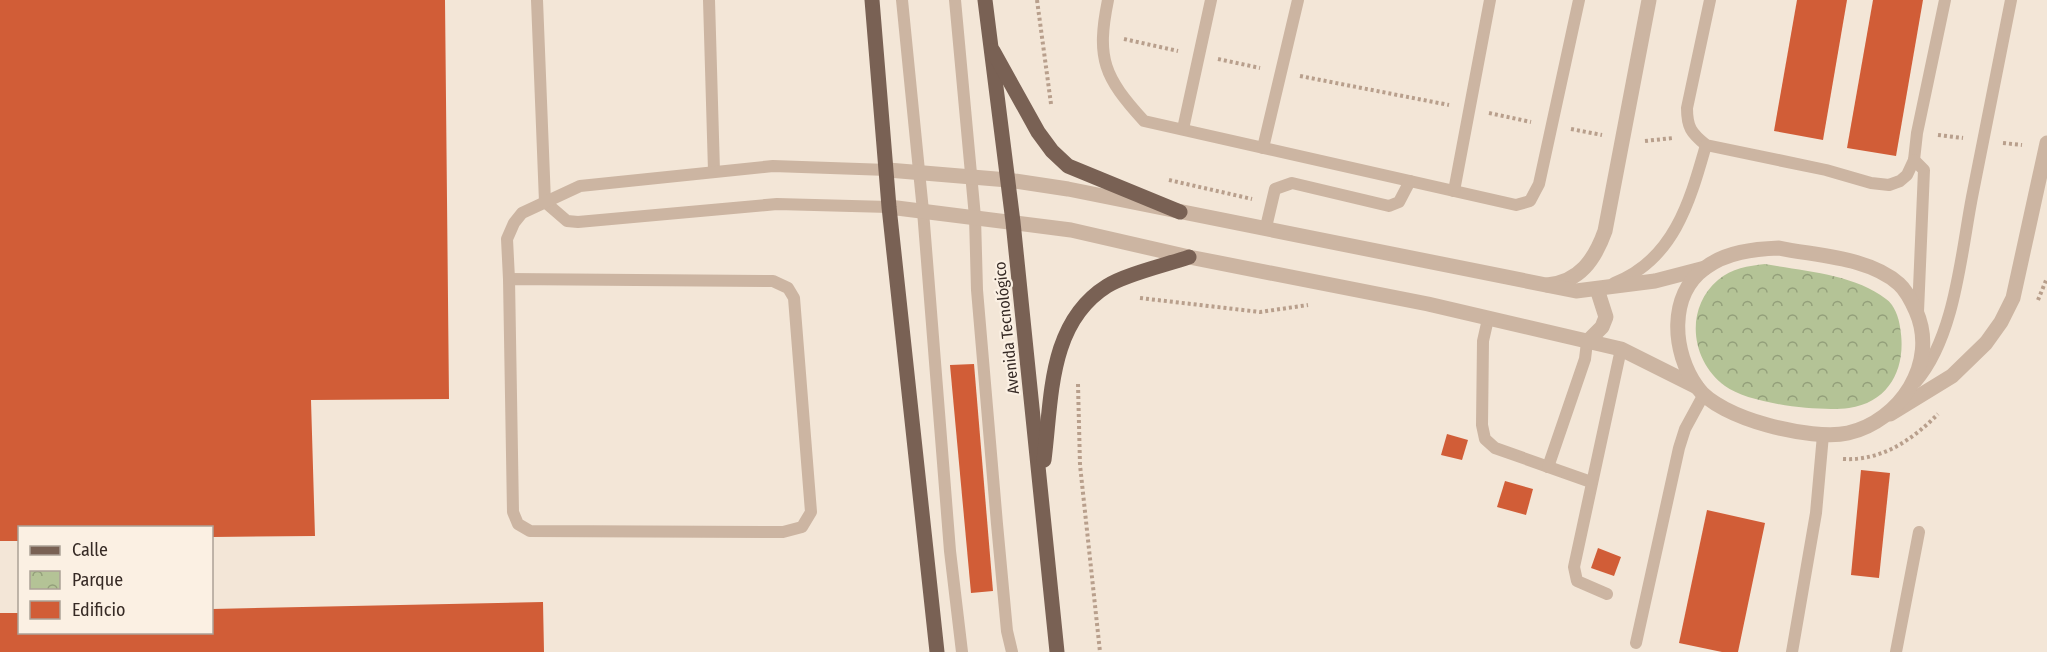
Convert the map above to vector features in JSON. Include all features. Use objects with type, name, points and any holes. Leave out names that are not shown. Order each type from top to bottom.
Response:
[{"type":"main road","points":[[872,0],[888,170],[889,207],[937,652]]},
{"type":"main road","name":"Avenida Tecnológico","points":[[985,0],[1013,222],[1057,652]]},
{"type":"main road","points":[[989,43],[1038,132],[1052,151],[1068,166],[1180,212]]},
{"type":"main road","points":[[1040,483],[1059,348],[1069,322],[1084,303],[1108,285],[1189,257]]},
{"type":"street","points":[[1545,285],[1562,284],[1573,279],[1597,252],[1605,231],[1649,0]]},
{"type":"street","points":[[889,207],[1071,230],[1189,257],[1428,304],[1621,349],[1742,415],[1772,427],[1823,435],[1855,431],[1888,416],[1952,376],[1986,343],[2001,322],[2013,298],[2047,143]]},
{"type":"street","points":[[888,170],[1008,180],[1068,189],[1576,291],[1655,281],[1705,268],[1753,249],[1779,248],[1863,265],[1883,272],[1900,285],[1918,316],[1921,357],[1911,387],[1888,416]]},
{"type":"street","points":[[1700,391],[1686,365],[1678,339],[1677,313],[1686,291],[1705,268]]},
{"type":"street","points":[[1587,342],[1602,327],[1606,317],[1596,289]]},
{"type":"lane","points":[[537,0],[545,202],[567,221],[578,222],[777,204],[889,207]]},
{"type":"lane","points":[[709,0],[714,171]]},
{"type":"lane","points":[[902,0],[923,211],[950,551],[962,652]]},
{"type":"lane","points":[[955,0],[972,177],[977,290],[1007,631],[1012,652]]},
{"type":"lane","points":[[1108,0],[1101,34],[1105,61],[1116,90],[1144,121],[1516,205],[1530,201],[1539,184],[1579,0]]},
{"type":"lane","points":[[1183,129],[1211,0]]},
{"type":"lane","points":[[1263,148],[1298,0]]},
{"type":"lane","points":[[1454,191],[1490,0]]},
{"type":"lane","points":[[1710,0],[1687,108],[1687,124],[1692,134],[1706,145],[1826,170],[1871,183],[1889,184],[1907,175],[1914,160],[1917,133],[1945,0]]},
{"type":"lane","points":[[1911,387],[1928,368],[1939,346],[1953,291],[2011,0]]},
{"type":"lane","points":[[1596,289],[1628,277],[1651,259],[1671,237],[1690,202],[1706,145]]},
{"type":"lane","points":[[1914,160],[1924,170],[1918,316]]},
{"type":"lane","points":[[509,279],[773,281],[788,288],[794,298],[800,345],[811,512],[801,527],[783,532],[530,531],[518,524],[513,512],[507,239],[514,223],[522,213],[580,186],[773,166],[888,170]]},
{"type":"lane","points":[[1266,227],[1275,189],[1281,185],[1292,183],[1389,206],[1400,202],[1410,181]]},
{"type":"lane","points":[[1488,319],[1483,341],[1482,425],[1485,439],[1495,448],[1591,482]]},
{"type":"lane","points":[[1548,467],[1585,359],[1587,342]]},
{"type":"lane","points":[[1607,594],[1577,582],[1574,576],[1591,482],[1621,349]]},
{"type":"lane","points":[[1635,643],[1679,448],[1700,391]]},
{"type":"lane","points":[[1792,652],[1816,513],[1823,435]]},
{"type":"lane","points":[[1896,652],[1919,532]]},
{"type":"path","points":[[1101,34],[1623,139],[1664,140],[1692,134]]},
{"type":"green space","points":[[1765,264],[1844,279],[1859,284],[1889,301],[1899,320],[1901,355],[1893,380],[1876,398],[1849,408],[1803,408],[1750,398],[1725,386],[1714,375],[1705,363],[1696,334],[1696,320],[1700,305],[1707,292],[1723,276],[1740,268]]},
{"type":"building","points":[[0,0],[445,0],[449,399],[311,400],[315,536],[213,537],[213,526],[18,526],[18,541],[0,541]]},
{"type":"building","points":[[1797,0],[1847,0],[1823,140],[1774,131]]},
{"type":"building","points":[[1873,0],[1923,0],[1896,156],[1847,148]]},
{"type":"building","points":[[974,364],[993,591],[971,593],[950,365]]},
{"type":"building","points":[[1447,434],[1468,440],[1462,460],[1441,455]]},
{"type":"building","points":[[1861,470],[1890,473],[1879,578],[1851,575]]},
{"type":"building","points":[[1505,481],[1533,489],[1526,515],[1497,507]]},
{"type":"building","points":[[1707,510],[1765,523],[1738,652],[1722,652],[1679,643]]},
{"type":"building","points":[[1598,548],[1621,557],[1614,576],[1591,568]]},
{"type":"building","points":[[543,602],[544,652],[0,652],[0,613],[18,613],[18,634],[213,634],[213,609]]}]
